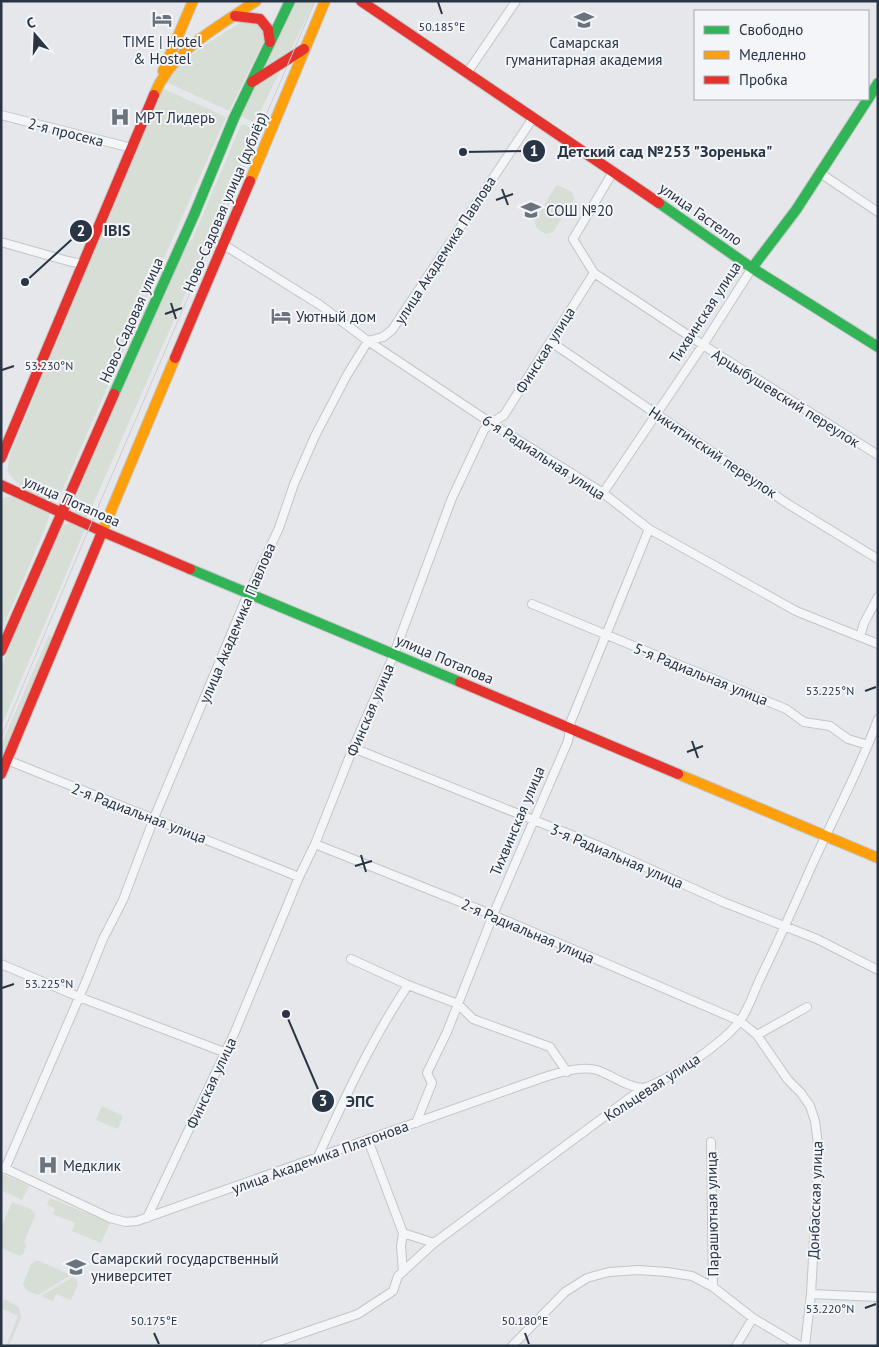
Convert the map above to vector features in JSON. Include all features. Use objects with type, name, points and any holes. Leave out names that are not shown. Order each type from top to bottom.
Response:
[{"type":"street","points":[[1,458],[193,1]]},
{"type":"street","points":[[158,84],[174,61],[184,51],[206,33],[256,1]]},
{"type":"street","name":"Ново-Садовая улица","points":[[1,651],[194,214],[234,118],[290,1]]},
{"type":"street","name":"Ново-Садовая улица (дублёр)","points":[[1,774],[325,1]]},
{"type":"street","name":"улица Гастелло","points":[[360,1],[467,72],[752,268],[878,347]]},
{"type":"street","points":[[467,72],[516,1]]},
{"type":"street","points":[[234,16],[260,20],[268,29],[270,42]]},
{"type":"street","points":[[252,82],[304,49]]},
{"type":"street","name":"Тихвинская улица","points":[[869,97],[878,83]]},
{"type":"street","name":"Тихвинская улица","points":[[603,493],[703,345],[752,268],[796,210],[867,100]]},
{"type":"street","name":"2-я просека","points":[[1,115],[132,148]]},
{"type":"street","name":"улица Академика Павлова","points":[[3,1168],[103,939],[123,900],[154,818],[249,593],[279,528],[294,484],[315,436],[347,375],[368,341],[383,338],[392,330],[533,118]]},
{"type":"street","points":[[594,273],[573,239],[613,172]]},
{"type":"street","points":[[820,174],[878,212]]},
{"type":"street","points":[[1,242],[83,264]]},
{"type":"street","name":"6-я Радиальная улица","points":[[224,245],[320,305],[368,341],[491,424],[603,493],[649,529],[796,611],[878,644]]},
{"type":"street","name":"Финская улица","points":[[148,1218],[234,1034],[393,654],[452,498],[484,430],[504,415],[594,273]]},
{"type":"street","name":"Арцыбушевский переулок","points":[[594,273],[703,345],[878,455]]},
{"type":"street","name":"Никитинский переулок","points":[[551,342],[788,504],[878,559]]},
{"type":"street","name":"улица Потапова","points":[[1,485],[103,532],[878,858]]},
{"type":"street","name":"Тихвинская улица","points":[[416,1123],[432,1083],[427,1073],[447,1032],[493,915],[568,741],[571,721],[649,529]]},
{"type":"street","points":[[860,636],[864,623],[878,597]]},
{"type":"street","name":"5-я Радиальная улица","points":[[532,604],[786,709],[804,722],[830,726],[848,739],[868,746]]},
{"type":"street","name":"Кольцевая улица","points":[[265,1346],[358,1314],[393,1291],[398,1276],[434,1243],[643,1088],[651,1086],[669,1076],[719,1042],[740,1021],[785,927],[824,836],[868,746],[878,719]]},
{"type":"street","name":"3-я Радиальная улица","points":[[353,748],[599,846],[723,902],[817,939],[878,970]]},
{"type":"street","name":"2-я Радиальная улица","points":[[7,760],[299,877]]},
{"type":"street","name":"2-я Радиальная улица","points":[[315,844],[493,915],[740,1021]]},
{"type":"street","points":[[351,959],[458,1004],[473,1019],[550,1047],[566,1072]]},
{"type":"street","points":[[1,964],[79,997],[224,1052]]},
{"type":"street","points":[[317,1158],[340,1108],[391,1010],[408,984]]},
{"type":"street","points":[[757,1035],[807,1007]]},
{"type":"street","name":"Донбасская улица","points":[[740,1021],[757,1035],[788,1080],[801,1093],[810,1106],[815,1121],[819,1152],[811,1294],[805,1346]]},
{"type":"street","name":"улица Академика Платонова","points":[[3,1168],[110,1218],[126,1222],[148,1218],[519,1086],[566,1072],[592,1069],[631,1087],[643,1088]]},
{"type":"street","points":[[368,1140],[403,1233],[401,1246],[403,1271]]},
{"type":"street","name":"Парашютная улица","points":[[711,1142],[713,1287]]},
{"type":"street","points":[[403,1233],[434,1243]]},
{"type":"street","points":[[512,1346],[565,1292],[587,1278],[610,1272],[638,1270],[692,1276],[713,1287],[753,1318],[800,1346]]},
{"type":"street","points":[[811,1294],[878,1297]]},
{"type":"street","points":[[736,1346],[753,1318]]},
{"type":"shaded area","points":[[295,1],[315,1],[259,114],[252,122],[242,116]]},
{"type":"shaded area","points":[[245,20],[262,26],[266,36],[229,111],[166,82],[193,54]]},
{"type":"shaded area","points":[[162,88],[226,117],[58,500],[42,499],[23,488],[7,471],[10,455]]},
{"type":"shaded area","points":[[241,125],[257,131],[87,518],[79,516],[74,510],[73,505],[121,386],[188,239],[192,240]]},
{"type":"shaded area","points":[[558,185],[572,192],[574,199],[553,232],[546,234],[536,227],[535,220]]},
{"type":"shaded area","points":[[16,496],[44,505],[50,514],[1,632],[1,498]]},
{"type":"shaded area","points":[[69,523],[86,527],[1,727],[1,667],[58,533],[63,526]]},
{"type":"shaded area","points":[[49,635],[53,638],[1,758],[1,745]]},
{"type":"shaded area","points":[[102,1106],[123,1116],[118,1129],[96,1120]]},
{"type":"shaded area","points":[[1,1173],[29,1186],[22,1200],[1,1190]]},
{"type":"shaded area","points":[[50,1198],[110,1223],[101,1243],[72,1231],[75,1223],[53,1214],[55,1208],[47,1205]]},
{"type":"shaded area","points":[[12,1202],[31,1209],[35,1215],[24,1242],[26,1245],[23,1254],[20,1256],[1,1248],[1,1227]]},
{"type":"shaded area","points":[[35,1261],[71,1275],[38,1295],[26,1290],[23,1284],[31,1264]]},
{"type":"shaded area","points":[[73,1277],[77,1280],[78,1284],[71,1300],[56,1294],[53,1301],[41,1296]]},
{"type":"shaded area","points":[[4,1299],[19,1307],[21,1318],[9,1346],[6,1346],[18,1316],[1,1308]]},
{"type":"tram line","points":[[1,738],[315,1]]},
{"type":"traffic: fast","points":[[114,394],[194,215],[234,118],[290,1]]},
{"type":"traffic: fast","points":[[869,97],[878,83]]},
{"type":"traffic: fast","points":[[752,268],[796,210],[867,100]]},
{"type":"traffic: fast","points":[[659,203],[752,268],[878,347]]},
{"type":"traffic: fast","points":[[190,569],[460,682]]},
{"type":"traffic: slow","points":[[163,71],[193,1]]},
{"type":"traffic: slow","points":[[154,95],[162,79],[184,52],[212,30],[256,1]]},
{"type":"traffic: slow","points":[[250,181],[325,1]]},
{"type":"traffic: slow","points":[[100,537],[175,358]]},
{"type":"traffic: slow","points":[[678,774],[878,858]]},
{"type":"traffic: jam","points":[[361,1],[659,203]]},
{"type":"traffic: jam","points":[[235,16],[260,19],[268,29],[270,42]]},
{"type":"traffic: jam","points":[[252,82],[304,49]]},
{"type":"traffic: jam","points":[[1,458],[154,95]]},
{"type":"traffic: jam","points":[[175,358],[250,181]]},
{"type":"traffic: jam","points":[[1,651],[114,394]]},
{"type":"traffic: jam","points":[[1,485],[190,569]]},
{"type":"traffic: jam","points":[[1,774],[100,537]]},
{"type":"traffic: jam","points":[[460,682],[678,774]]},
{"type":"place","name":"TIME | Hotel & Hostel","points":[[162,19]]},
{"type":"place","name":"Самарская гуманитарная академия","points":[[584,20]]},
{"type":"place","name":"МРТ Лидерь","points":[[120,117]]},
{"type":"place","name":"Детский сад №253 \"Зоренька\"","points":[[463,152]]},
{"type":"place","name":"СОШ №20","points":[[531,210]]},
{"type":"place","name":"IBIS","points":[[25,282]]},
{"type":"place","name":"Уютный дом","points":[[281,316]]},
{"type":"place","name":"ЭПС","points":[[286,1014]]},
{"type":"place","name":"Медклик","points":[[48,1165]]},
{"type":"place","name":"Самарский государственный университет","points":[[76,1267]]}]
